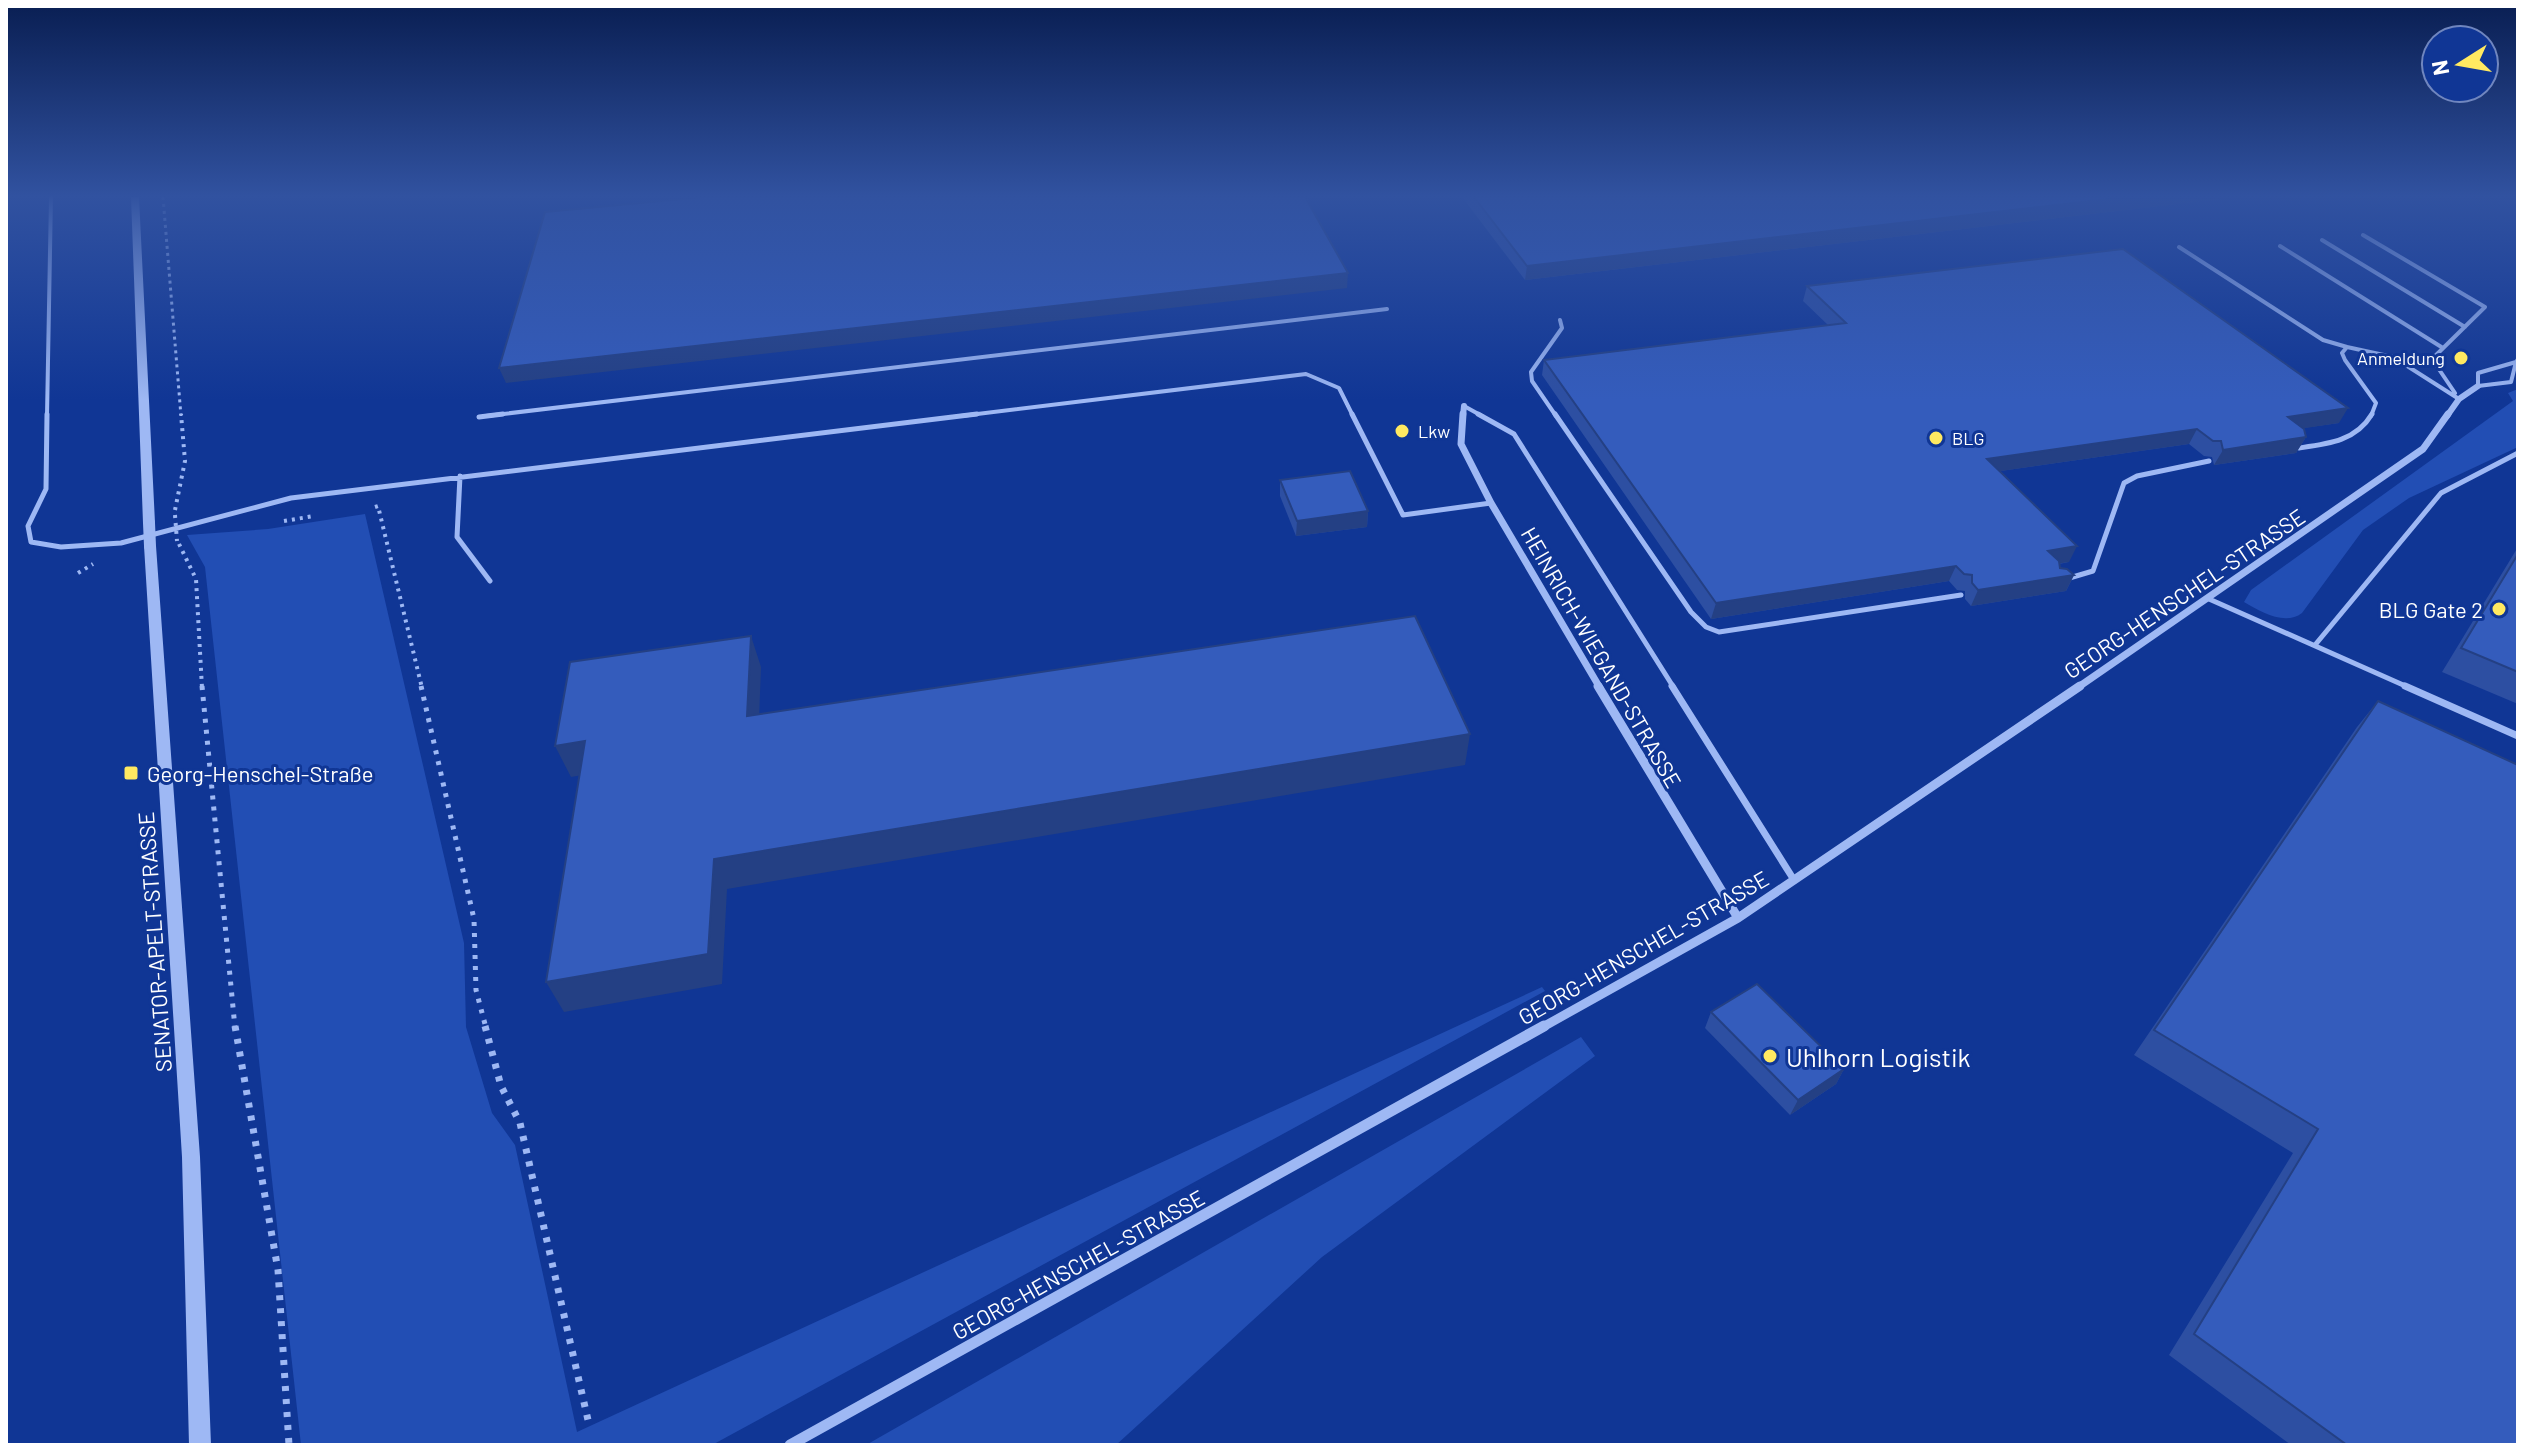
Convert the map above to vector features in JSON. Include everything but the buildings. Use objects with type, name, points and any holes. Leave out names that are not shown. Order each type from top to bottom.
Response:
[{"type":"street","name":"SENATOR-APELT-STRASSE","points":[[138,265],[150,546],[191,1157],[200,1445]]},
{"type":"street","name":"GEORG-HENSCHEL-STRASSE","points":[[790,1445],[1738,918],[2209,599],[2423,449],[2459,399],[2478,386]]},
{"type":"street","name":"HEINRICH-WIEGAND-STRASSE","points":[[1464,406],[1461,444],[1491,503],[1738,918]]},
{"type":"lane","points":[[50,265],[46,489],[28,526],[31,542],[54,548],[101,547],[271,502],[460,476],[1306,374],[1339,388],[1403,515],[1491,503]]},
{"type":"lane","points":[[2206,265],[2323,340],[2347,347],[2369,347],[2407,362],[2459,399]]},
{"type":"lane","points":[[2310,265],[2443,348]]},
{"type":"lane","points":[[2363,265],[2465,327]]},
{"type":"lane","points":[[2413,265],[2485,307],[2432,359],[2459,399]]},
{"type":"lane","points":[[479,417],[1387,309]]},
{"type":"lane","points":[[1560,320],[1562,328],[1531,372],[1532,381],[1691,612],[1706,627],[1719,632],[1961,595]]},
{"type":"lane","points":[[2299,448],[2338,442],[2359,433],[2372,420],[2376,403],[2363,380],[2345,360],[2342,353],[2347,347]]},
{"type":"lane","points":[[2517,361],[2511,382],[2478,386],[2478,373],[2517,361]]},
{"type":"lane","points":[[1464,406],[1514,434],[1794,880]]},
{"type":"lane","points":[[2315,645],[2441,493],[2518,453]]},
{"type":"lane","points":[[2055,580],[2084,576],[2093,571],[2124,483],[2137,476],[2209,461]]},
{"type":"lane","points":[[460,476],[457,537],[490,581]]},
{"type":"lane","points":[[2209,599],[2518,736]]},
{"type":"path","points":[[169,265],[185,461],[175,515],[177,541],[196,579],[202,693],[236,1049],[278,1270],[289,1445]]},
{"type":"path","points":[[378,506],[468,889],[477,951],[476,990],[501,1086],[520,1123],[588,1420]]},
{"type":"shaded area","points":[[2518,389],[2518,447],[2409,498],[2363,530],[2302,613],[2295,617],[2281,618],[2244,602],[2251,590],[2513,401],[2508,393]]},
{"type":"shaded area","points":[[365,514],[464,943],[466,1027],[492,1113],[515,1145],[577,1432],[1542,987],[1545,991],[712,1445],[301,1445],[205,567],[187,535],[268,529]]},
{"type":"shaded area","points":[[1581,1037],[1595,1056],[1322,1257],[1116,1445],[866,1445]]},
{"type":"place","name":"Anmeldung","points":[[2461,358]]},
{"type":"place","name":"Lkw","points":[[1402,431]]},
{"type":"place","name":"BLG","points":[[1936,438]]},
{"type":"place","name":"BLG Gate 2","points":[[2499,609]]},
{"type":"place","name":"Georg-Henschel-Straße","points":[[131,773]]},
{"type":"place","name":"Uhlhorn Logistik","points":[[1770,1056]]}]
